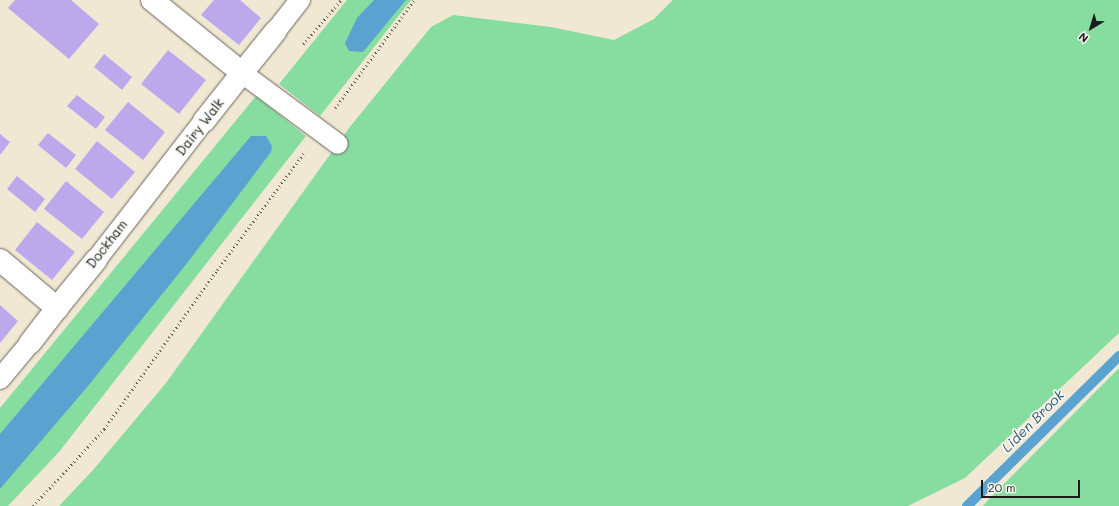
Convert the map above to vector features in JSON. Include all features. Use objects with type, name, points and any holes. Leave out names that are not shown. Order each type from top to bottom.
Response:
[{"type":"street","points":[[152,0],[242,73]]},
{"type":"street","name":"Dairy Walk","points":[[204,121],[275,32]]},
{"type":"street","points":[[0,260],[57,308]]},
{"type":"street","name":"Dockham","points":[[30,343],[96,260]]},
{"type":"lane","name":"Dairy Walk","points":[[275,32],[300,0]]},
{"type":"lane","points":[[242,73],[338,144]]},
{"type":"lane","name":"Dairy Walk","points":[[157,180],[204,121]]},
{"type":"lane","name":"Dockham","points":[[96,260],[157,180]]},
{"type":"lane","name":"Dockham","points":[[0,378],[30,343]]},
{"type":"path","points":[[33,506],[104,429],[414,0]]},
{"type":"green space","points":[[347,0],[411,0],[320,116],[279,84]]},
{"type":"green space","points":[[673,0],[1119,0],[1119,333],[965,478],[908,506],[59,506],[93,470],[166,383],[349,128],[431,27],[453,15],[551,27],[614,40],[654,19]]},
{"type":"green space","points":[[256,96],[306,136],[59,452],[8,506],[0,506],[0,408]]},
{"type":"green space","points":[[1119,368],[1119,506],[983,506],[989,499]]},
{"type":"water","points":[[374,0],[406,0],[363,52],[349,51],[345,43],[357,18]]},
{"type":"water","points":[[251,136],[266,136],[272,146],[271,152],[188,262],[88,386],[0,489],[0,434]]},
{"type":"building","points":[[15,0],[71,0],[99,24],[69,59],[8,8]]},
{"type":"building","points":[[214,0],[240,0],[261,18],[239,45],[201,15]]},
{"type":"building","points":[[168,50],[206,80],[179,114],[141,84]]},
{"type":"building","points":[[104,54],[132,77],[122,90],[94,67]]},
{"type":"building","points":[[77,95],[105,117],[96,129],[67,106]]},
{"type":"building","points":[[128,102],[165,132],[143,160],[105,130]]},
{"type":"building","points":[[48,133],[76,155],[66,168],[38,145]]},
{"type":"building","points":[[0,134],[10,142],[0,155]]},
{"type":"building","points":[[97,141],[135,172],[112,199],[75,169]]},
{"type":"building","points":[[17,176],[45,199],[35,212],[7,189]]},
{"type":"building","points":[[66,181],[104,212],[82,239],[44,209]]},
{"type":"building","points":[[37,222],[75,252],[52,280],[15,250]]},
{"type":"building","points":[[0,305],[18,321],[0,343]]},
{"type":"waterway","name":"Liden Brook","points":[[967,506],[1119,356]]}]
